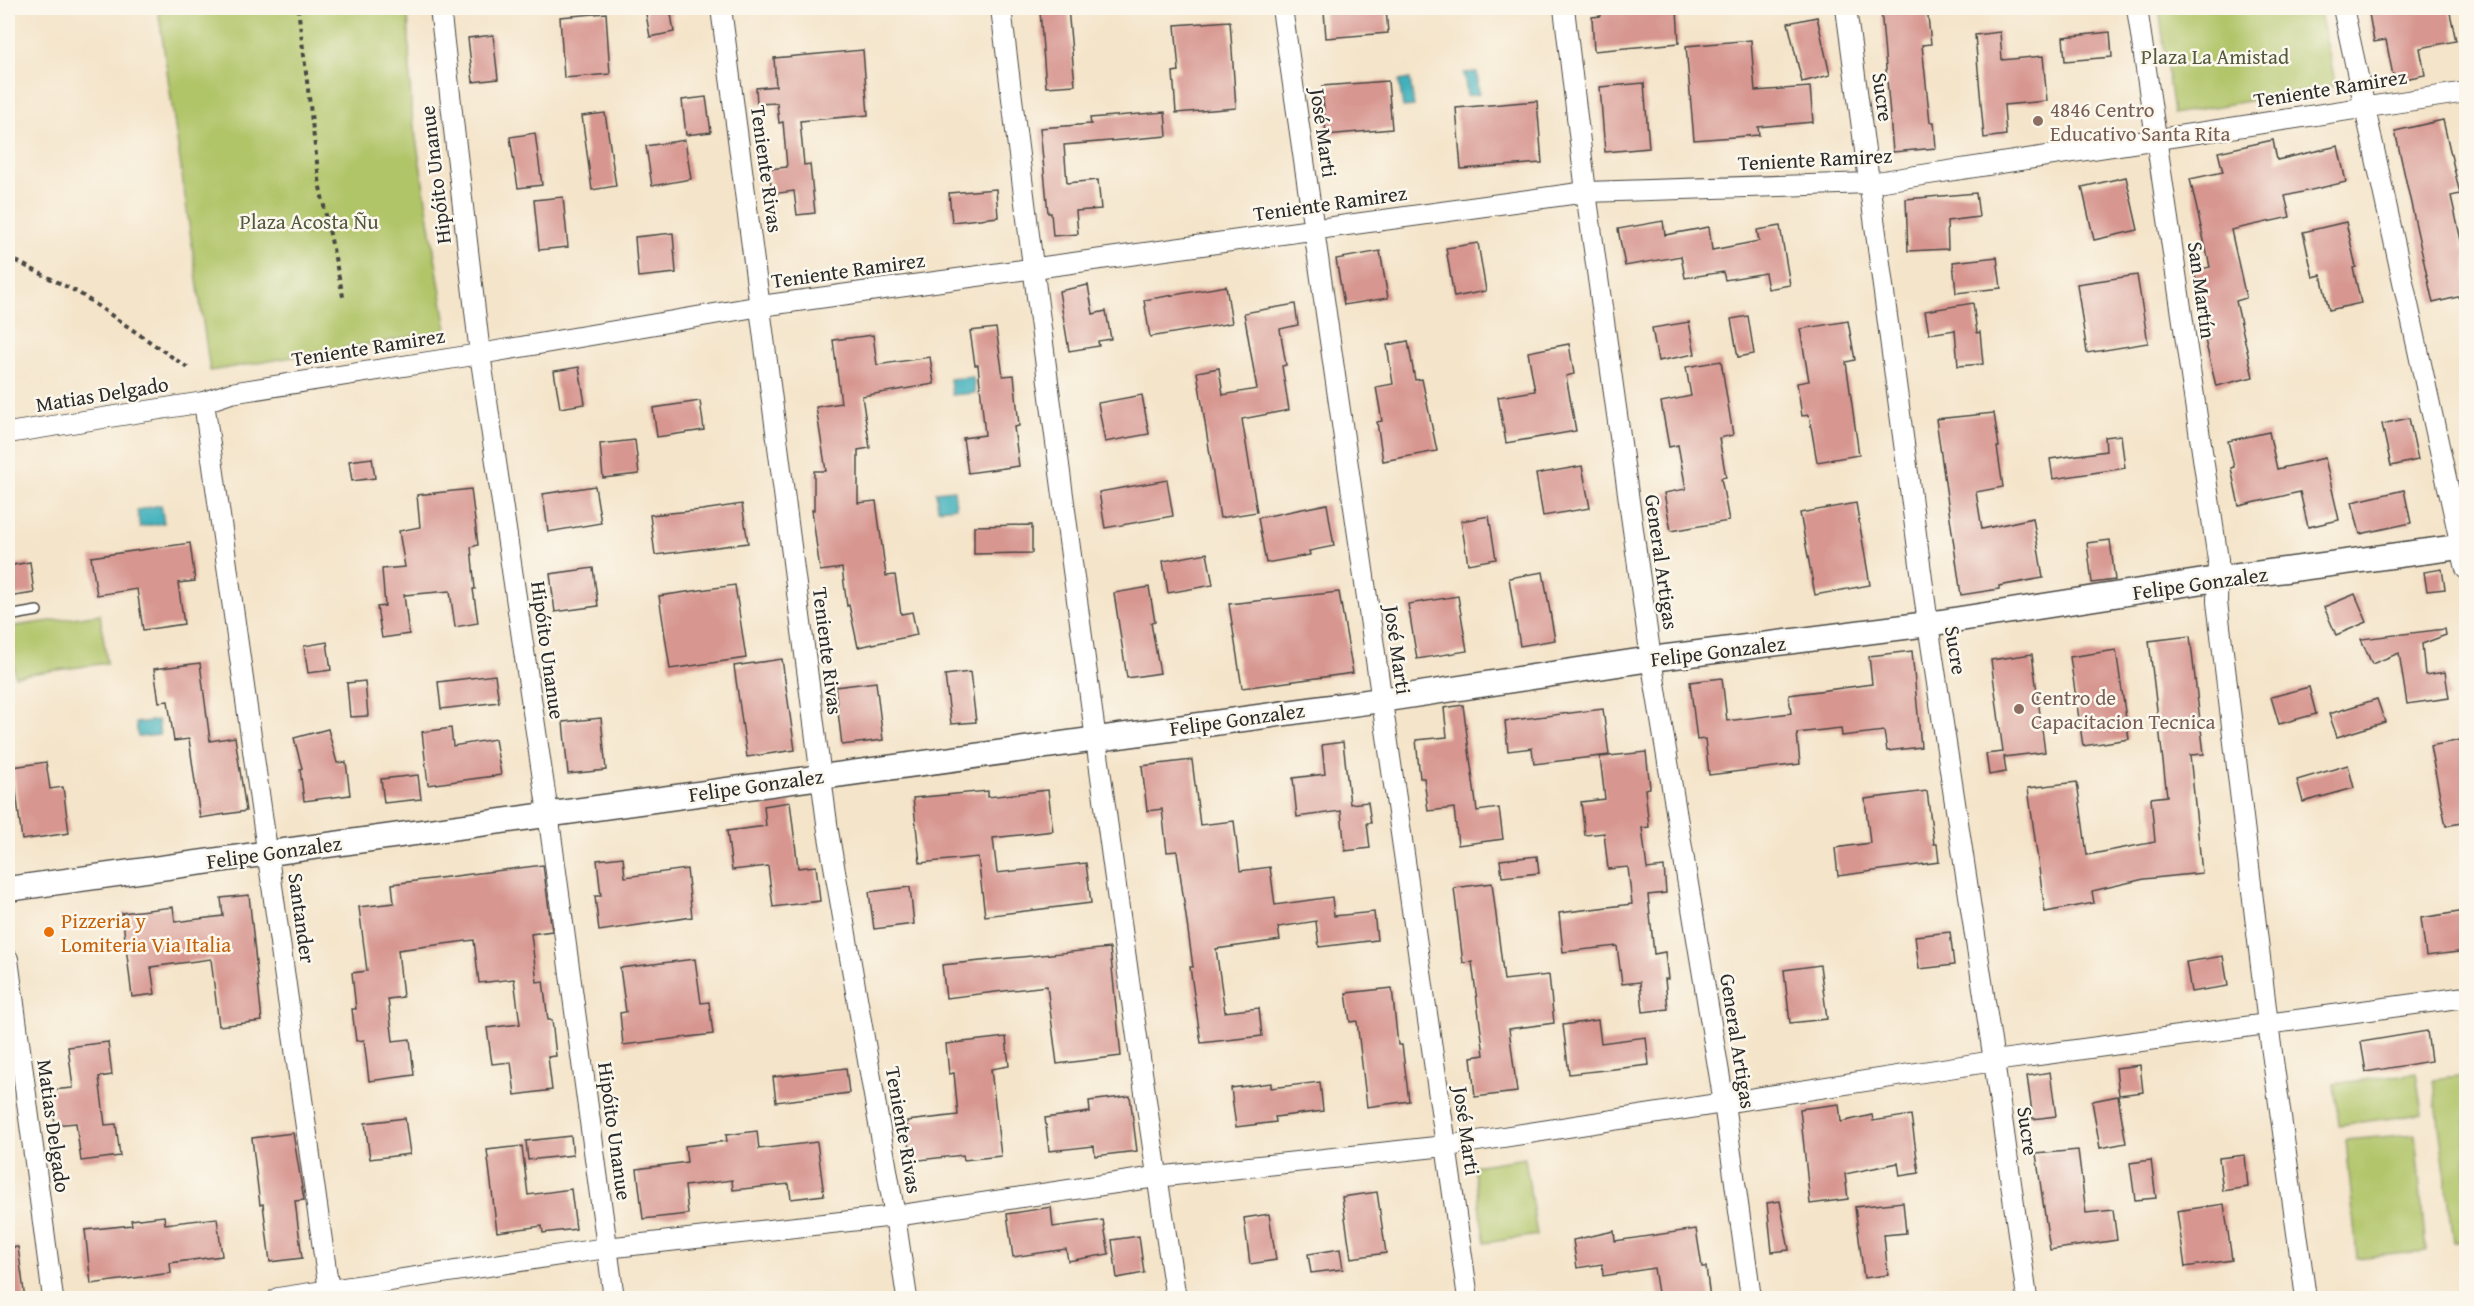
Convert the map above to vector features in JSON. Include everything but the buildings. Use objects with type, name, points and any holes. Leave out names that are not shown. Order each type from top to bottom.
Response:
[{"type":"street","name":"Hipóito Unanue","points":[[440,8],[480,354],[548,813],[614,1299]]},
{"type":"street","name":"Teniente Rivas","points":[[721,8],[820,776],[907,1299]]},
{"type":"street","points":[[1001,8],[1032,268],[1156,1177],[1176,1299]]},
{"type":"street","name":"José Marti","points":[[1282,8],[1444,1146],[1468,1299]]},
{"type":"street","name":"General Artigas","points":[[1564,8],[1586,192],[1651,659],[1724,1103],[1750,1299]]},
{"type":"street","name":"Sucre","points":[[1846,8],[1928,624],[1994,1061],[2027,1299]]},
{"type":"street","name":"San Martín","points":[[2137,8],[2217,553],[2217,602],[2268,1024],[2306,1299]]},
{"type":"street","points":[[2343,8],[2465,554]]},
{"type":"street","name":"Teniente Ramirez","points":[[204,402],[231,393],[480,354],[761,306],[1586,192],[1870,183],[2466,92]]},
{"type":"street","name":"Matias Delgado","points":[[8,433],[204,402]]},
{"type":"street","name":"Santander","points":[[204,402],[239,661],[269,853],[329,1295]]},
{"type":"street","name":"Felipe Gonzalez","points":[[8,889],[1381,700],[1651,659],[1928,624],[2217,579],[2465,554]]},
{"type":"street","name":"Matias Delgado","points":[[8,959],[53,1299]]},
{"type":"street","points":[[278,1299],[329,1295],[606,1248],[895,1216],[1156,1177],[1444,1146],[1994,1061],[2466,997]]},
{"type":"lane","points":[[8,616],[37,611]]},
{"type":"path","points":[[298,8],[320,187],[344,301]]},
{"type":"path","points":[[8,257],[79,293],[191,370]]},
{"type":"green space","name":"Plaza Acosta Ñu","points":[[158,8],[408,8],[411,107],[447,331],[210,371]]},
{"type":"green space","name":"Plaza La Amistad","points":[[2159,8],[2319,8],[2336,86],[2173,114]]},
{"type":"green space","points":[[100,614],[107,663],[15,676],[8,627]]},
{"type":"green space","points":[[2416,1073],[2422,1114],[2339,1125],[2334,1084]]},
{"type":"green space","points":[[2466,1075],[2466,1241],[2454,1242],[2433,1079]]},
{"type":"green space","points":[[2415,1134],[2426,1251],[2357,1258],[2346,1140]]},
{"type":"green space","points":[[1525,1158],[1537,1235],[1485,1243],[1473,1166]]},
{"type":"water","points":[[1477,72],[1479,94],[1467,96],[1464,73]]},
{"type":"water","points":[[1410,79],[1414,106],[1403,107],[1399,81]]},
{"type":"water","points":[[973,377],[975,393],[952,395],[950,379]]},
{"type":"water","points":[[954,490],[956,507],[938,509],[936,492]]},
{"type":"water","points":[[161,505],[164,523],[140,527],[137,510]]},
{"type":"water","points":[[158,720],[160,735],[138,737],[136,723]]},
{"type":"place","name":"4846 Centro Educativo Santa Rita","points":[[2038,121]]},
{"type":"place","name":"Centro de Capacitacion Tecnica","points":[[2019,709]]},
{"type":"place","name":"Pizzeria y Lomiteria Via Italia","points":[[49,932]]}]
